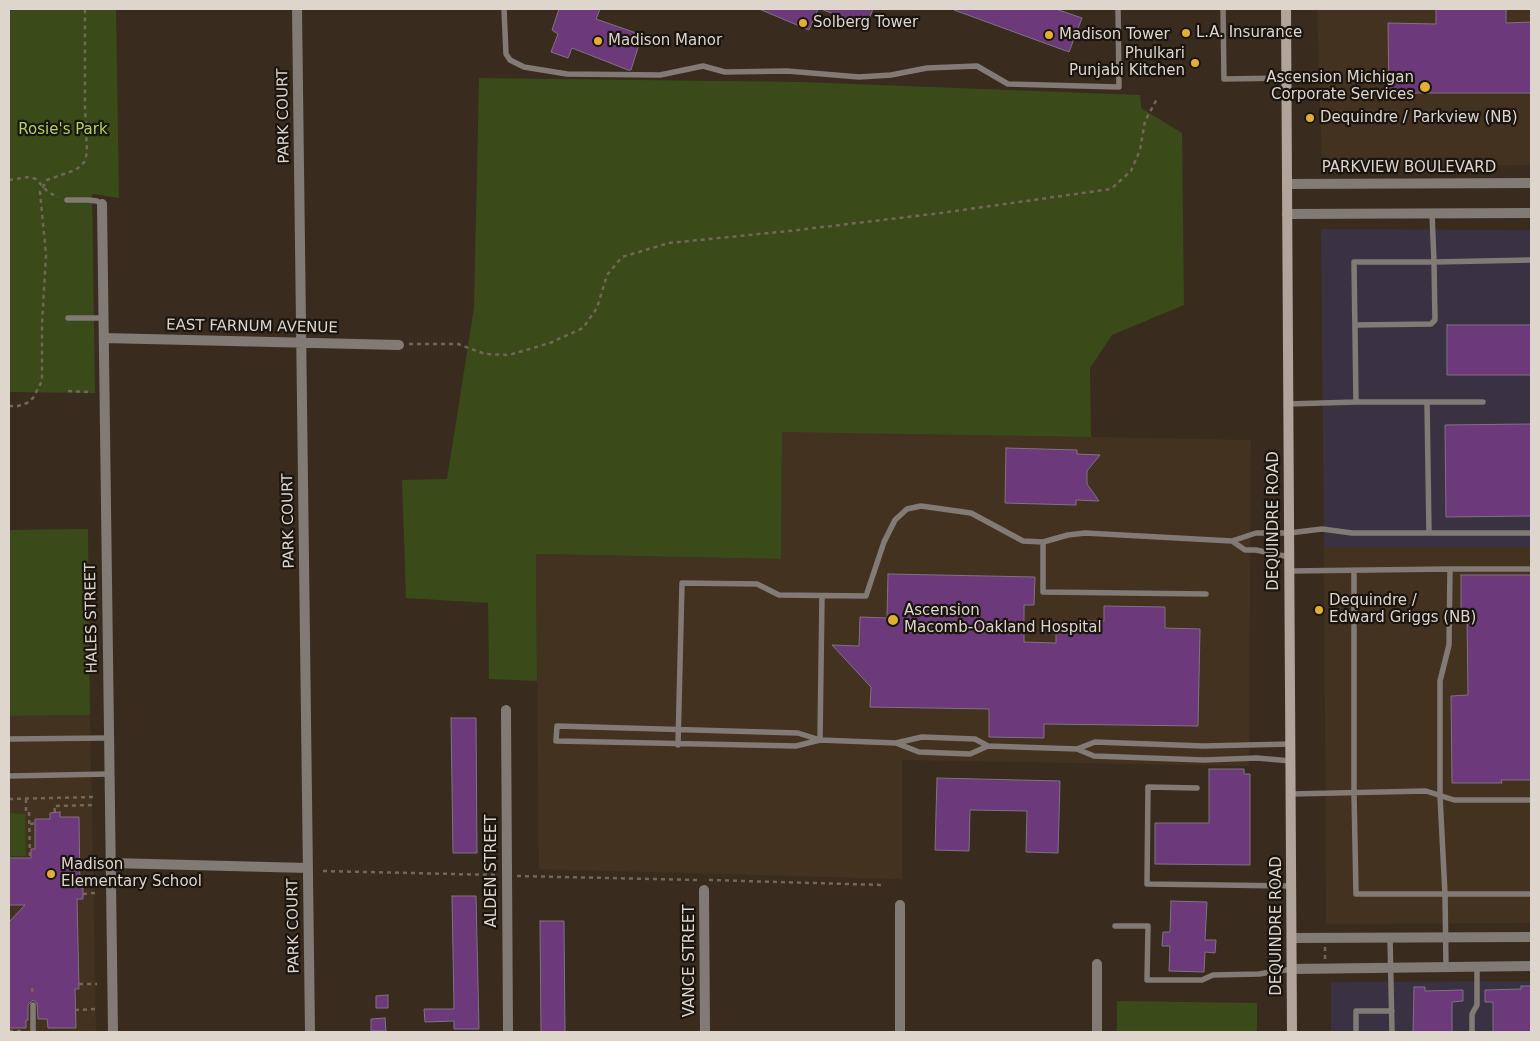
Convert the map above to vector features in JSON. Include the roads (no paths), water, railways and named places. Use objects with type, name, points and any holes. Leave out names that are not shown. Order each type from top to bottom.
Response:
[{"type":"main road","name":"DEQUINDRE ROAD","points":[[1286,9],[1292,1032]]},
{"type":"street","name":"PARK COURT","points":[[297,9],[310,1032]]},
{"type":"street","name":"PARKVIEW BOULEVARD","points":[[1287,184],[1531,183]]},
{"type":"street","name":"HALES STREET","points":[[102,204],[113,1032]]},
{"type":"street","points":[[1287,214],[1531,213]]},
{"type":"street","name":"EAST FARNUM AVENUE","points":[[104,338],[399,345]]},
{"type":"street","name":"ALDEN STREET","points":[[506,710],[508,1032]]},
{"type":"street","points":[[111,863],[308,868]]},
{"type":"street","name":"VANCE STREET","points":[[704,890],[705,1032]]},
{"type":"street","points":[[900,905],[900,1032]]},
{"type":"street","points":[[1292,938],[1531,937]]},
{"type":"street","points":[[1097,964],[1097,1032]]},
{"type":"street","points":[[1292,969],[1531,966]]},
{"type":"lane","points":[[504,9],[506,54],[510,60],[524,67],[567,74],[660,75],[703,66],[725,72],[786,71],[859,77],[891,75],[927,68],[977,66],[1008,84],[1119,87],[1118,9]]},
{"type":"lane","points":[[1223,9],[1224,79],[1286,78]]},
{"type":"lane","points":[[67,200],[97,201],[102,204]]},
{"type":"lane","points":[[1355,325],[1430,324],[1435,320],[1432,213]]},
{"type":"lane","points":[[1356,402],[1354,262],[1531,260]]},
{"type":"lane","points":[[68,318],[104,318]]},
{"type":"lane","points":[[1427,402],[1429,533]]},
{"type":"lane","points":[[1288,404],[1483,402]]},
{"type":"lane","points":[[678,745],[682,583],[757,584],[780,595],[866,596],[884,542],[895,520],[907,509],[921,506],[971,513],[1023,541],[1043,542],[1068,535],[1085,533],[1232,541],[1256,533],[1289,533],[1322,529],[1352,533],[1531,533]]},
{"type":"lane","points":[[1232,541],[1244,550],[1256,550],[1289,556]]},
{"type":"lane","points":[[1043,542],[1042,592],[1206,594]]},
{"type":"lane","points":[[1446,967],[1445,894],[1440,796],[1440,681],[1449,645],[1450,569]]},
{"type":"lane","points":[[1289,571],[1531,569]]},
{"type":"lane","points":[[1354,570],[1356,894],[1531,894]]},
{"type":"lane","points":[[820,740],[822,596]]},
{"type":"lane","points":[[820,740],[796,746],[556,741],[557,726],[798,733],[820,740],[896,743],[922,736],[975,739],[988,746]]},
{"type":"lane","points":[[9,739],[109,738]]},
{"type":"lane","points":[[1077,749],[1095,742],[1203,746],[1291,744]]},
{"type":"lane","points":[[896,743],[919,752],[970,754],[988,746],[1077,749],[1094,756],[1204,760],[1257,758],[1291,761]]},
{"type":"lane","points":[[9,776],[109,774]]},
{"type":"lane","points":[[1197,788],[1148,788],[1148,884],[1292,886]]},
{"type":"lane","points":[[1291,794],[1426,791],[1454,800],[1531,800]]},
{"type":"lane","points":[[1115,926],[1148,926],[1147,980],[1202,980],[1214,975],[1259,974],[1292,969]]},
{"type":"lane","points":[[1390,938],[1392,1032]]},
{"type":"lane","points":[[1472,1032],[1472,1014],[1477,1005],[1477,967]]},
{"type":"lane","points":[[33,1005],[33,1032]]},
{"type":"lane","points":[[1356,1032],[1356,1010],[1392,1011]]},
{"type":"place","name":"Solberg Tower","points":[[803,23]]},
{"type":"place","name":"L.A. Insurance","points":[[1186,33]]},
{"type":"place","name":"Madison Tower","points":[[1049,35]]},
{"type":"place","name":"Madison Manor","points":[[598,41]]},
{"type":"place","name":"Phulkari Punjabi Kitchen","points":[[1195,63]]},
{"type":"place","name":"Ascension Michigan Corporate Services","points":[[1425,87]]},
{"type":"place","name":"Dequindre / Parkview (NB)","points":[[1310,118]]},
{"type":"place","name":"Dequindre / Edward Griggs (NB)","points":[[1319,610]]},
{"type":"place","name":"Ascension Macomb-Oakland Hospital","points":[[893,620]]},
{"type":"place","name":"Madison Elementary School","points":[[51,874]]},
{"type":"park label","name":"Rosie's Park","points":[[63,130]]}]
